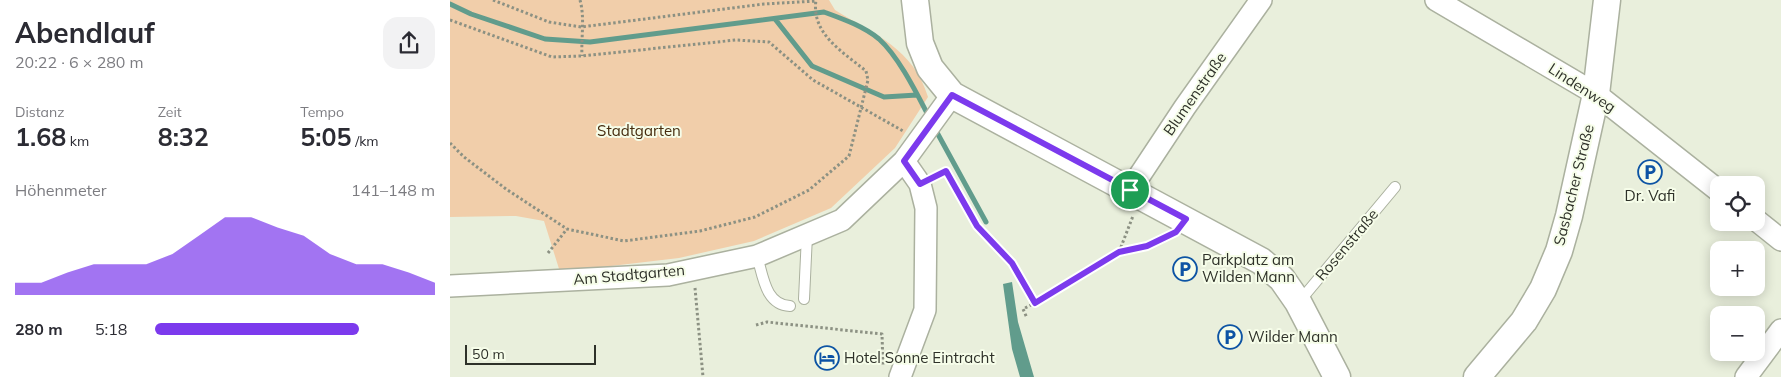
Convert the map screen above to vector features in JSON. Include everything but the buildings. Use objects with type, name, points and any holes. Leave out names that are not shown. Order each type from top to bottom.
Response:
[{"type":"street","points":[[915,0],[920,43],[930,68],[952,95],[1261,260],[1282,279],[1298,302],[1337,377]]},
{"type":"street","name":"Blumenstraße","points":[[1136,193],[1185,106],[1261,0]]},
{"type":"street","name":"Lindenweg","points":[[1436,0],[1596,94],[1710,184]]},
{"type":"street","name":"Sasbacher Straße","points":[[1477,377],[1524,321],[1543,289],[1559,251],[1569,216],[1596,94],[1607,0]]},
{"type":"street","name":"Am Stadtgarten","points":[[450,286],[668,275],[757,256],[842,220],[904,161],[952,95]]},
{"type":"street","points":[[892,376],[925,310],[926,208],[920,184],[904,161]]},
{"type":"street","points":[[1765,227],[1781,240]]},
{"type":"street","points":[[1746,377],[1781,330]]},
{"type":"lane","name":"Rosenstraße","points":[[1298,302],[1395,188]]},
{"type":"lane","points":[[804,299],[807,235]]},
{"type":"lane","points":[[757,256],[770,297],[782,305],[790,306]]},
{"type":"path","points":[[450,143],[464,157],[506,189],[567,229],[624,241],[700,231],[755,217],[808,190],[849,156],[868,80],[866,71],[824,36],[817,21],[814,7],[816,0],[764,4],[581,27],[549,22],[493,0]]},
{"type":"path","points":[[580,0],[584,15],[581,27],[582,56]]},
{"type":"path","points":[[451,21],[552,57],[582,56],[736,40],[769,42],[813,80],[861,107],[893,124],[926,130]]},
{"type":"path","points":[[920,184],[946,171],[977,226],[1012,263],[1035,303]]},
{"type":"path","points":[[1119,252],[1136,193]]},
{"type":"path","points":[[1027,318],[1023,309],[1119,252],[1147,246],[1176,232],[1186,219]]},
{"type":"path","points":[[548,253],[567,229]]},
{"type":"path","points":[[694,270],[703,377]]},
{"type":"path","points":[[756,325],[767,322],[882,334],[892,376]]},
{"type":"green space","name":"Stadtgarten","points":[[450,0],[829,0],[835,10],[878,35],[903,55],[922,80],[928,97],[895,148],[831,208],[754,241],[679,258],[560,272],[544,221],[516,216],[450,217]]},
{"type":"water","points":[[1012,282],[1018,322],[1034,377],[1020,377],[1012,349],[1003,284]]},
{"type":"waterway","points":[[450,4],[471,14],[545,39],[590,42],[824,12],[846,20],[879,39],[894,56],[929,117]]},
{"type":"waterway","points":[[775,19],[812,66],[884,97],[917,95]]},
{"type":"waterway","points":[[934,127],[986,222]]},
{"type":"place","name":"Dr. Vafi","points":[[1650,172]]},
{"type":"place","name":"Parkplatz am Wilden Mann","points":[[1185,269]]},
{"type":"place","name":"Wilder Mann","points":[[1230,337]]},
{"type":"place","name":"Hotel Sonne Eintracht","points":[[827,358]]},
{"type":"route","points":[[952,95],[1130,190],[1186,219],[1176,232],[1147,246],[1119,252],[1035,303],[1012,263],[977,226],[946,171],[920,184],[904,161],[952,95]]}]
